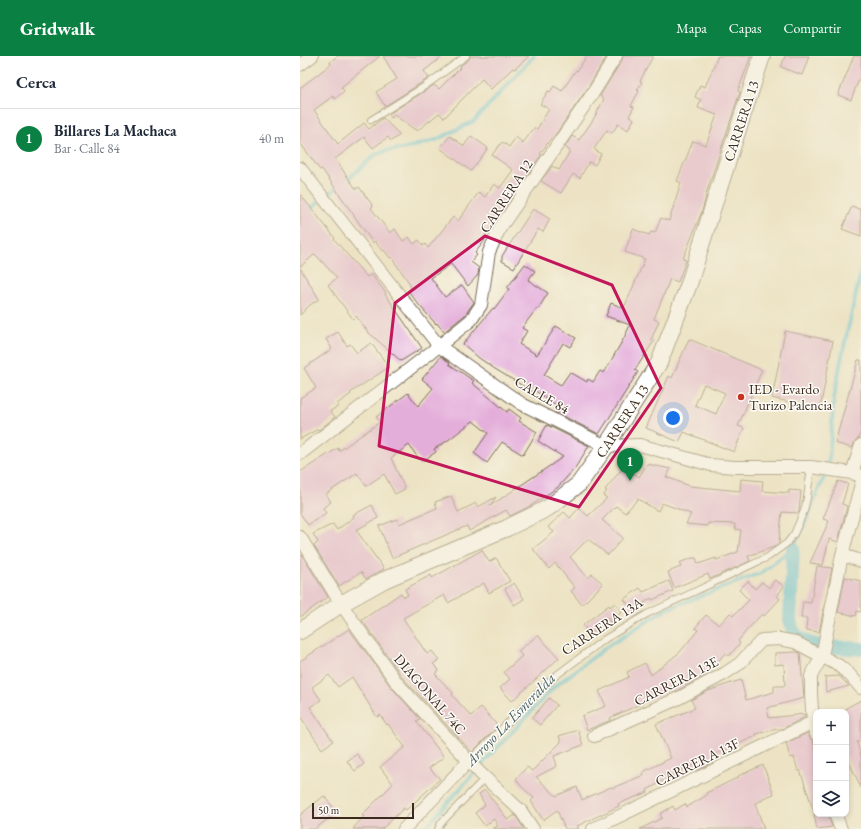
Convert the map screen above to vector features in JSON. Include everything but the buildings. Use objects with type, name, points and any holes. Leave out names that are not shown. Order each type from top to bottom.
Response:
[{"type":"street","points":[[300,65],[312,56]]},
{"type":"street","name":"CARRERA 12","points":[[300,454],[471,320],[481,305],[489,252],[500,228],[593,93],[616,56]]},
{"type":"street","name":"CARRERA 13","points":[[300,631],[341,604],[384,580],[507,528],[548,508],[579,484],[606,446],[659,363],[689,284],[762,56]]},
{"type":"street","name":"CALLE 84","points":[[300,168],[439,346],[522,404],[606,446],[640,445],[711,465],[734,467],[815,467],[856,475]]},
{"type":"street","points":[[856,475],[861,445]]},
{"type":"street","points":[[813,712],[811,676],[823,649],[842,555],[861,484]]},
{"type":"street","name":"DIAGONAL 74C","points":[[300,537],[341,604],[397,683],[483,776]]},
{"type":"street","points":[[842,555],[861,561]]},
{"type":"street","name":"CARRERA 13E","points":[[594,736],[679,698],[724,674],[739,664],[762,640],[779,639],[823,649]]},
{"type":"street","points":[[823,649],[861,688]]},
{"type":"street","name":"CARRERA 13F","points":[[593,829],[813,729]]},
{"type":"street","name":"CARRERA 13A","points":[[404,829],[470,762]]},
{"type":"street","points":[[483,776],[521,811],[533,829]]},
{"type":"street","points":[[837,817],[841,829]]},
{"type":"lane","points":[[371,120],[425,86],[466,56]]},
{"type":"lane","name":"CARRERA 13A","points":[[470,762],[554,677],[605,639],[646,614],[768,557],[786,543],[794,534],[804,511],[815,467]]},
{"type":"lane","points":[[438,829],[441,823],[483,776]]},
{"type":"highlighted area","points":[[485,236],[612,285],[661,388],[579,507],[379,446],[395,303]]},
{"type":"waterway","points":[[346,181],[375,155],[386,151],[407,148],[436,140],[474,121],[534,56]]},
{"type":"waterway","points":[[300,217],[339,186]]},
{"type":"waterway","name":"Arroyo La Esmeralda","points":[[424,829],[554,687],[608,646],[667,609],[761,573],[793,548],[809,515],[823,480],[829,459],[834,397],[861,271]]},
{"type":"waterway","points":[[793,548],[790,620],[794,632],[800,638],[815,645],[861,649]]},
{"type":"place","name":"IED - Evardo Turizo Palencia","points":[[741,397]]},
{"type":"place","name":"Billares La Machaca","points":[[630,481]]}]
